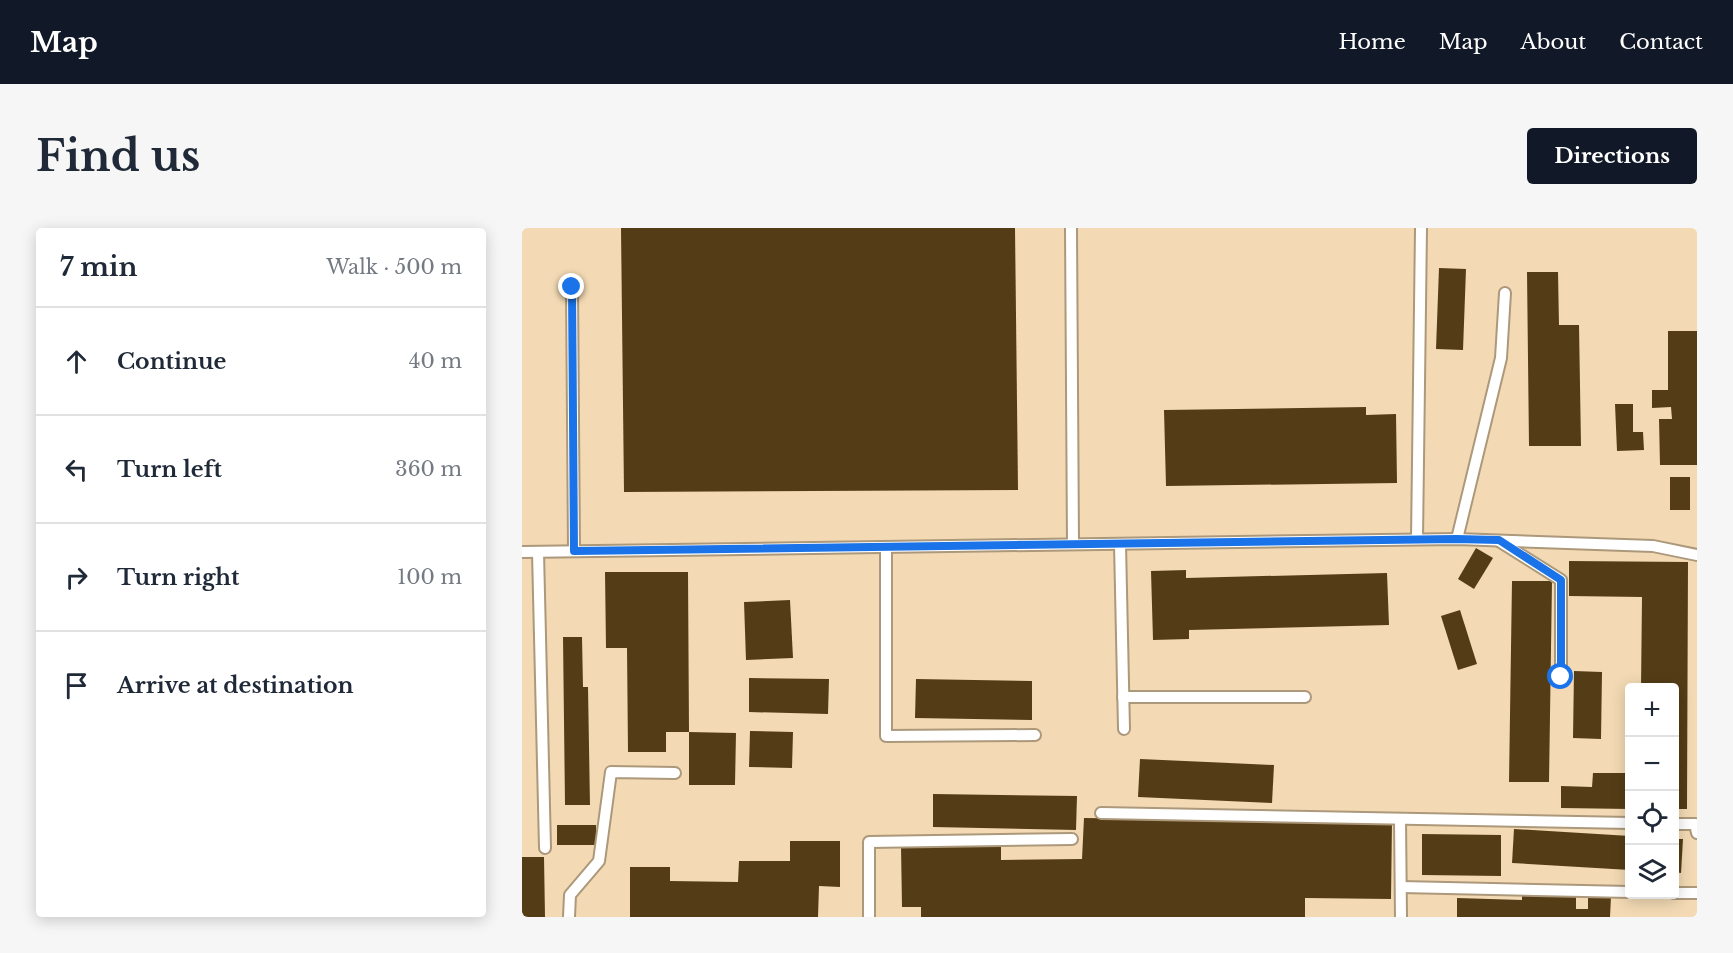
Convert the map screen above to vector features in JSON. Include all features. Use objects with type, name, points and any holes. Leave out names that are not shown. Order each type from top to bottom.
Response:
[{"type":"lane","points":[[1071,228],[1073,544]]},
{"type":"lane","points":[[1417,539],[1421,228]]},
{"type":"lane","points":[[572,287],[574,551]]},
{"type":"lane","points":[[1456,539],[1501,358],[1505,293]]},
{"type":"lane","points":[[522,552],[1456,539],[1653,546],[1697,555]]},
{"type":"lane","points":[[1499,540],[1561,580],[1561,677]]},
{"type":"lane","points":[[1120,543],[1124,729]]},
{"type":"lane","points":[[886,547],[886,736],[1035,735]]},
{"type":"lane","points":[[538,552],[545,848]]},
{"type":"lane","points":[[1123,697],[1305,697]]},
{"type":"lane","points":[[569,917],[570,895],[599,861],[611,772],[675,773]]},
{"type":"lane","points":[[1101,813],[1625,823]]},
{"type":"lane","points":[[1400,819],[1401,917]]},
{"type":"lane","points":[[1679,824],[1695,824],[1697,833]]},
{"type":"lane","points":[[869,917],[869,842],[1072,839]]},
{"type":"lane","points":[[1401,887],[1625,892]]},
{"type":"lane","points":[[1679,893],[1697,893]]},
{"type":"shaded area","points":[[522,228],[1697,228],[1697,917],[522,917]]},
{"type":"building","points":[[621,228],[1015,228],[1018,490],[624,492]]},
{"type":"building","points":[[1439,268],[1466,269],[1463,350],[1436,349]]},
{"type":"building","points":[[1527,272],[1558,272],[1559,325],[1579,325],[1581,446],[1529,446]]},
{"type":"building","points":[[1668,331],[1697,331],[1697,465],[1660,465],[1659,419],[1672,419],[1671,407],[1652,408],[1652,390],[1668,390]]},
{"type":"building","points":[[1615,404],[1633,404],[1633,432],[1643,432],[1644,450],[1617,451]]},
{"type":"building","points":[[1366,407],[1366,415],[1396,414],[1397,483],[1166,486],[1164,410]]},
{"type":"building","points":[[1670,477],[1690,477],[1690,510],[1670,510]]},
{"type":"building","points":[[1476,548],[1493,558],[1474,589],[1458,579]]},
{"type":"building","points":[[1569,561],[1688,562],[1687,809],[1679,809],[1679,683],[1641,683],[1642,597],[1569,596]]},
{"type":"building","points":[[1186,570],[1186,578],[1387,573],[1389,625],[1189,630],[1189,639],[1153,640],[1151,571]]},
{"type":"building","points":[[605,572],[688,572],[689,732],[666,732],[666,752],[628,752],[627,648],[606,648]]},
{"type":"building","points":[[1512,581],[1552,581],[1549,782],[1509,782]]},
{"type":"building","points":[[790,600],[793,658],[746,660],[744,602]]},
{"type":"building","points":[[1460,610],[1477,664],[1458,670],[1441,616]]},
{"type":"building","points":[[563,637],[582,637],[583,687],[588,687],[590,805],[565,805]]},
{"type":"building","points":[[1574,671],[1602,672],[1601,739],[1573,738]]},
{"type":"building","points":[[749,678],[829,679],[828,714],[749,712]]},
{"type":"building","points":[[916,679],[1032,681],[1032,720],[915,718]]},
{"type":"building","points":[[750,731],[793,732],[792,768],[749,767]]},
{"type":"building","points":[[689,732],[736,733],[735,785],[689,785]]},
{"type":"building","points":[[1140,759],[1274,765],[1272,803],[1138,797]]},
{"type":"building","points":[[1593,773],[1625,773],[1625,809],[1561,808],[1561,786],[1592,787]]},
{"type":"building","points":[[933,794],[1077,796],[1076,830],[933,827]]},
{"type":"building","points":[[1084,818],[1392,822],[1391,899],[1305,898],[1305,917],[921,917],[921,907],[902,907],[901,846],[1001,844],[1001,860],[1082,859]]},
{"type":"building","points":[[557,825],[596,825],[596,845],[557,845]]},
{"type":"building","points":[[1514,829],[1625,836],[1625,870],[1512,863]]},
{"type":"building","points":[[1422,834],[1501,835],[1501,876],[1422,875]]},
{"type":"building","points":[[1679,839],[1683,839],[1681,873],[1679,873]]},
{"type":"building","points":[[790,841],[840,841],[840,887],[819,886],[818,917],[630,917],[630,867],[670,867],[670,881],[738,882],[739,861],[790,861]]},
{"type":"building","points":[[522,857],[544,857],[545,917],[522,917]]},
{"type":"building","points":[[1522,893],[1576,894],[1576,909],[1588,909],[1588,897],[1611,897],[1610,917],[1457,917],[1457,898],[1522,900]]},
{"type":"route","points":[[572,287],[574,551],[1499,540],[1539,568],[1561,580],[1561,677]]}]
